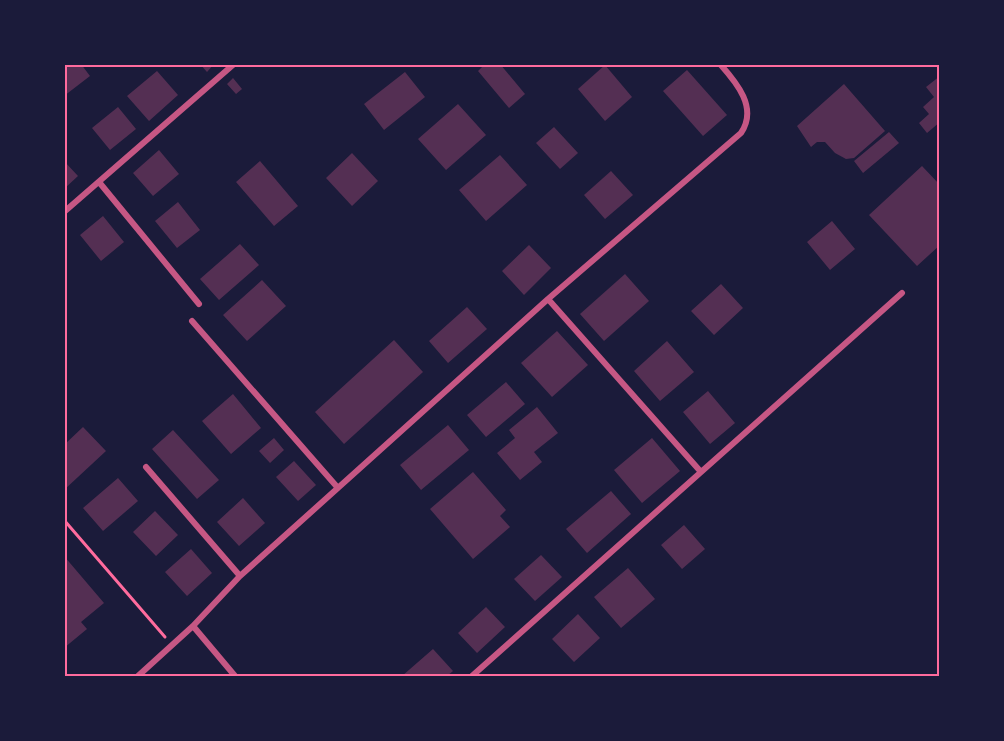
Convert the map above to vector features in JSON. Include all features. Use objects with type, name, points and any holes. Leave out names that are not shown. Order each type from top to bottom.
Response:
[{"type":"street","points":[[64,212],[234,64]]},
{"type":"street","points":[[138,676],[193,626],[240,576],[548,299],[741,133],[747,103],[740,89],[720,64]]},
{"type":"street","points":[[99,182],[199,304]]},
{"type":"street","points":[[472,676],[902,293]]},
{"type":"street","points":[[548,299],[700,472]]},
{"type":"street","points":[[192,321],[338,488]]},
{"type":"street","points":[[146,467],[240,576]]},
{"type":"street","points":[[193,626],[235,676]]},
{"type":"path","points":[[64,520],[172,645]]},
{"type":"building","points":[[64,64],[81,64],[90,76],[64,96]]},
{"type":"building","points":[[200,64],[214,64],[207,72]]},
{"type":"building","points":[[485,64],[500,64],[525,94],[509,108],[478,71]]},
{"type":"building","points":[[605,65],[632,97],[605,121],[578,89]]},
{"type":"building","points":[[687,70],[727,115],[703,136],[663,91]]},
{"type":"building","points":[[157,71],[178,95],[149,121],[127,96]]},
{"type":"building","points":[[405,72],[425,97],[384,130],[364,104]]},
{"type":"building","points":[[940,76],[940,122],[927,133],[919,123],[929,114],[923,107],[934,97],[926,87]]},
{"type":"building","points":[[233,78],[242,89],[236,94],[227,84]]},
{"type":"building","points":[[844,84],[885,131],[854,158],[846,159],[835,153],[825,142],[817,142],[811,147],[797,126]]},
{"type":"building","points":[[458,104],[486,135],[446,170],[418,139]]},
{"type":"building","points":[[118,107],[136,129],[110,150],[92,128]]},
{"type":"building","points":[[554,127],[578,153],[560,169],[536,143]]},
{"type":"building","points":[[889,132],[899,143],[863,173],[854,161]]},
{"type":"building","points":[[159,150],[179,174],[153,196],[133,173]]},
{"type":"building","points":[[352,153],[378,181],[352,206],[326,178]]},
{"type":"building","points":[[500,155],[527,185],[486,221],[459,190]]},
{"type":"building","points":[[64,161],[78,176],[64,189]]},
{"type":"building","points":[[260,161],[298,206],[274,226],[236,182]]},
{"type":"building","points":[[922,166],[940,185],[940,245],[917,266],[869,215]]},
{"type":"building","points":[[611,171],[633,195],[605,219],[584,195]]},
{"type":"building","points":[[178,202],[200,230],[177,248],[155,221]]},
{"type":"building","points":[[103,216],[124,242],[101,261],[80,235]]},
{"type":"building","points":[[832,221],[855,249],[830,270],[807,242]]},
{"type":"building","points":[[240,244],[259,265],[219,300],[200,279]]},
{"type":"building","points":[[529,245],[551,268],[524,295],[502,271]]},
{"type":"building","points":[[625,274],[649,301],[604,341],[580,314]]},
{"type":"building","points":[[262,280],[286,306],[247,341],[223,315]]},
{"type":"building","points":[[721,284],[743,308],[714,335],[691,311]]},
{"type":"building","points":[[467,307],[487,329],[448,363],[429,341]]},
{"type":"building","points":[[557,331],[588,365],[552,397],[521,363]]},
{"type":"building","points":[[394,340],[423,372],[344,444],[315,412]]},
{"type":"building","points":[[667,341],[694,372],[660,401],[634,371]]},
{"type":"building","points":[[506,382],[525,404],[486,437],[467,415]]},
{"type":"building","points":[[708,391],[735,423],[710,444],[683,412]]},
{"type":"building","points":[[233,394],[261,428],[231,454],[202,421]]},
{"type":"building","points":[[537,407],[558,433],[534,452],[542,462],[520,480],[497,453],[515,438],[509,430]]},
{"type":"building","points":[[448,425],[469,450],[421,490],[400,465]]},
{"type":"building","points":[[83,427],[106,451],[64,490],[64,445]]},
{"type":"building","points":[[173,430],[219,480],[197,499],[152,449]]},
{"type":"building","points":[[274,438],[284,450],[270,463],[259,451]]},
{"type":"building","points":[[652,438],[680,471],[642,503],[614,470]]},
{"type":"building","points":[[294,461],[316,485],[298,501],[276,477]]},
{"type":"building","points":[[473,472],[506,510],[500,516],[510,527],[473,559],[430,509]]},
{"type":"building","points":[[118,478],[138,501],[103,531],[83,508]]},
{"type":"building","points":[[611,491],[631,514],[587,553],[566,529]]},
{"type":"building","points":[[243,498],[265,523],[239,546],[217,522]]},
{"type":"building","points":[[155,511],[178,535],[156,556],[133,532]]},
{"type":"building","points":[[684,525],[705,549],[682,569],[661,545]]},
{"type":"building","points":[[191,549],[212,573],[187,596],[165,572]]},
{"type":"building","points":[[541,555],[562,577],[535,601],[514,579]]},
{"type":"building","points":[[64,556],[104,603],[81,622],[87,629],[64,648]]},
{"type":"building","points":[[628,568],[655,599],[621,628],[594,597]]},
{"type":"building","points":[[486,607],[505,627],[477,653],[458,633]]},
{"type":"building","points":[[578,614],[600,638],[574,662],[552,639]]},
{"type":"building","points":[[433,649],[453,671],[447,676],[402,676]]}]
